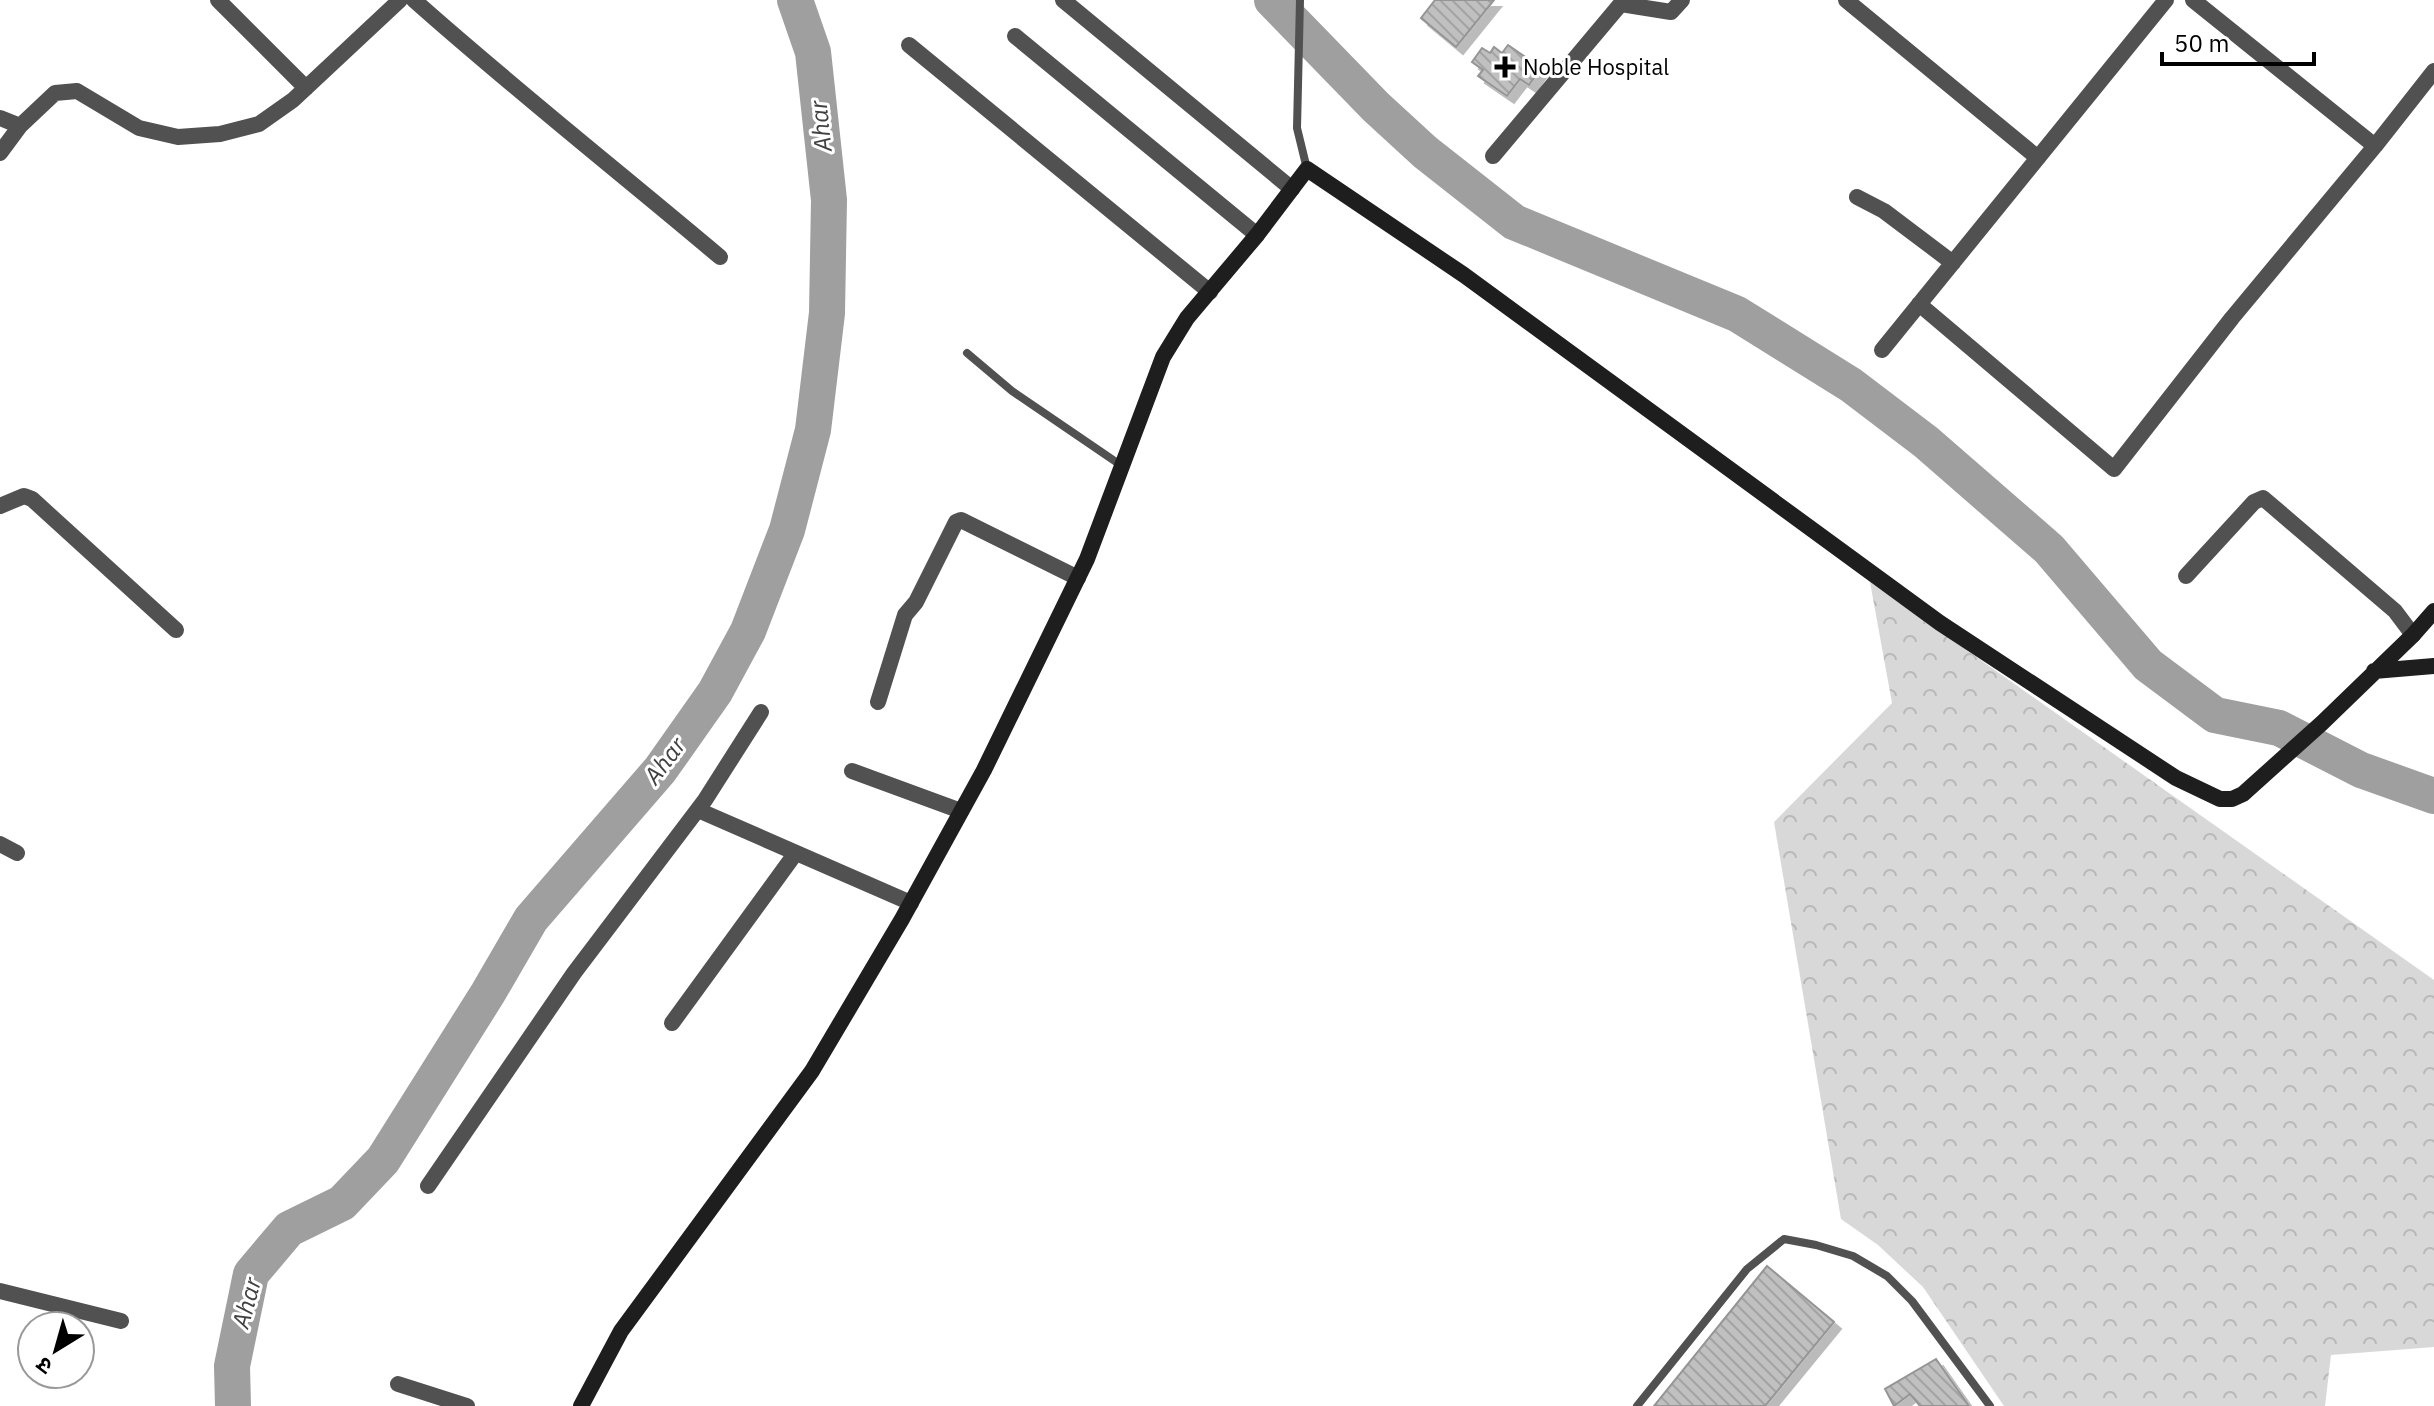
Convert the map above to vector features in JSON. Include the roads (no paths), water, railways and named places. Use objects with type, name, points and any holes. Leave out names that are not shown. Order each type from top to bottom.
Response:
[{"type":"street","points":[[218,0],[306,88]]},
{"type":"street","points":[[0,153],[20,126],[55,93],[77,91],[139,128],[178,137],[220,134],[259,124],[306,88],[400,0]]},
{"type":"street","points":[[414,0],[500,76],[570,130],[720,257]]},
{"type":"street","points":[[1063,0],[1292,189]]},
{"type":"street","points":[[1493,156],[1623,2],[1671,12],[1682,0]]},
{"type":"street","points":[[1846,0],[2038,158]]},
{"type":"street","points":[[1882,350],[2166,0]]},
{"type":"street","points":[[2193,0],[2375,146]]},
{"type":"street","points":[[1015,36],[1257,235]]},
{"type":"street","points":[[909,45],[1210,292]]},
{"type":"street","points":[[1919,304],[2114,469],[2232,318],[2434,71]]},
{"type":"street","points":[[0,118],[20,126]]},
{"type":"street","points":[[581,1406],[621,1331],[812,1071],[911,903],[984,770],[1087,559],[1163,357],[1187,318],[1257,235],[1307,169],[1464,275],[1940,623],[2176,778],[2220,799],[2232,799],[2243,794],[2322,723],[2434,611]]},
{"type":"street","points":[[1857,197],[1884,211],[1953,263]]},
{"type":"street","points":[[0,506],[24,496],[32,499],[176,630]]},
{"type":"street","points":[[2186,576],[2254,502],[2263,498],[2395,611],[2413,635]]},
{"type":"street","points":[[878,702],[905,615],[916,602],[956,522],[961,520],[1078,578]]},
{"type":"street","points":[[2374,671],[2434,666]]},
{"type":"street","points":[[428,1186],[574,973],[698,810],[761,712]]},
{"type":"street","points":[[852,771],[961,811]]},
{"type":"street","points":[[698,810],[911,903]]},
{"type":"street","points":[[0,844],[17,853]]},
{"type":"street","points":[[672,1023],[795,854]]},
{"type":"street","points":[[0,1291],[121,1321]]},
{"type":"street","points":[[398,1384],[467,1406]]},
{"type":"lane","points":[[1300,0],[1297,128],[1307,169]]},
{"type":"lane","points":[[967,353],[1012,391],[1122,466]]},
{"type":"lane","points":[[1637,1406],[1747,1269],[1784,1239],[1853,1256],[1887,1276],[1912,1301],[1990,1406]]},
{"type":"waterway","name":"Ahar","points":[[233,1406],[232,1366],[251,1274],[289,1229],[342,1203],[383,1160],[531,919],[660,770],[715,692],[748,631],[787,530],[813,430],[827,313],[829,200],[813,52],[795,0]]},
{"type":"waterway","points":[[1272,0],[1376,107],[1425,152],[1514,222],[1737,314],[1851,385],[1926,442],[2049,549],[2148,665],[2215,715],[2279,728],[2361,770],[2434,796]]},
{"type":"place","name":"Noble Hospital","points":[[1505,67]]}]
